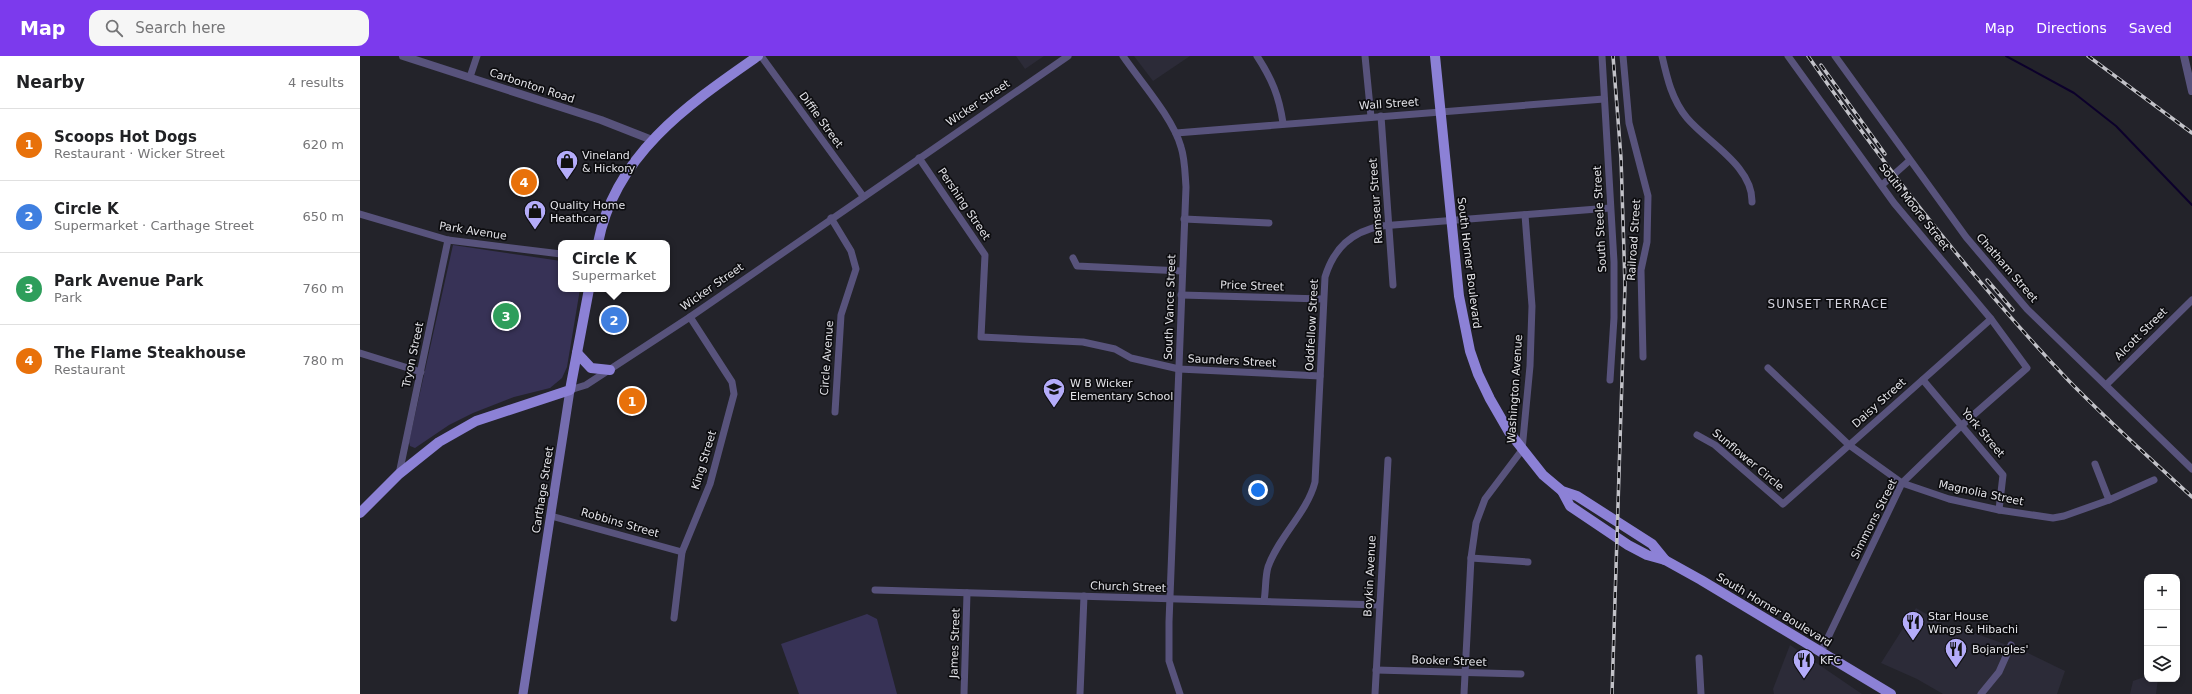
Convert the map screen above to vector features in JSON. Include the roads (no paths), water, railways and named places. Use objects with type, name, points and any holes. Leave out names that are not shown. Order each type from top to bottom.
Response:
[{"type":"main road","points":[[599,240],[617,187],[631,165],[652,140],[685,109],[760,56]]},
{"type":"main road","name":"South Horner Boulevard","points":[[1435,56],[1459,296],[1470,351],[1490,399],[1522,450],[1544,475],[1562,491],[1570,506],[1606,530],[1647,555],[1665,560],[1891,694]]},
{"type":"main road","name":"Carthage Street","points":[[523,694],[570,390],[588,292]]},
{"type":"main road","points":[[577,353],[591,368],[610,370]]},
{"type":"main road","name":"Wicker Street","points":[[360,513],[399,474],[439,442],[476,421],[570,390]]},
{"type":"street","name":"Carbonton Road","points":[[403,56],[601,120],[652,140]]},
{"type":"street","points":[[470,77],[477,56]]},
{"type":"street","name":"Diffie Street","points":[[760,56],[863,196]]},
{"type":"street","name":"Wicker Street","points":[[570,390],[586,385],[690,317],[831,218],[1068,56]]},
{"type":"street","name":"South Vance Street","points":[[1123,56],[1176,133],[1184,156],[1186,187],[1169,661],[1180,694]]},
{"type":"street","points":[[1257,56],[1272,78],[1280,103],[1283,123]]},
{"type":"street","points":[[1365,56],[1371,117]]},
{"type":"street","name":"South Steele Street","points":[[1602,56],[1614,262],[1614,318],[1610,380]]},
{"type":"street","name":"Railroad Street","points":[[1623,56],[1629,123],[1648,196],[1647,242],[1641,270],[1643,357]]},
{"type":"street","points":[[1662,56],[1670,90],[1679,106],[1687,118],[1727,154],[1748,183],[1752,193],[1752,202]]},
{"type":"street","name":"South Moore Street","points":[[1788,56],[1882,185],[1991,319],[2028,368]]},
{"type":"street","name":"Chatham Street","points":[[1835,56],[1909,161],[1966,237],[2027,308],[2192,469]]},
{"type":"street","points":[[2184,56],[2192,91]]},
{"type":"street","name":"Wall Street","points":[[1176,133],[1283,123],[1604,99]]},
{"type":"street","name":"Ramseur Street","points":[[1381,116],[1393,285]]},
{"type":"street","name":"Pershing Street","points":[[919,158],[985,255],[980,337]]},
{"type":"street","points":[[1882,185],[1909,161]]},
{"type":"street","name":"Oddfellow Street","points":[[1264,601],[1268,567],[1286,533],[1312,494],[1315,473],[1320,376],[1322,299],[1325,277],[1329,263],[1342,243],[1368,228],[1451,219],[1610,208]]},
{"type":"street","name":"Park Avenue","points":[[360,214],[448,240],[558,254]]},
{"type":"street","name":"Washington Avenue","points":[[1464,694],[1472,558],[1476,523],[1481,507],[1522,450],[1530,366],[1532,306],[1525,215]]},
{"type":"street","name":"Circle Avenue","points":[[831,218],[851,251],[856,269],[841,315],[835,412]]},
{"type":"street","points":[[1184,219],[1268,223]]},
{"type":"street","name":"Tryon Street","points":[[399,474],[448,240]]},
{"type":"street","points":[[1073,258],[1076,266],[1182,271]]},
{"type":"street","name":"Price Street","points":[[1181,295],[1322,299]]},
{"type":"street","name":"Alcott Street","points":[[2106,385],[2192,300]]},
{"type":"street","name":"King Street","points":[[674,618],[682,552],[710,484],[734,394],[732,382],[690,317]]},
{"type":"street","name":"Daisy Street","points":[[1784,504],[1991,319]]},
{"type":"street","name":"Saunders Street","points":[[980,337],[1083,342],[1115,349],[1131,358],[1179,369],[1320,376]]},
{"type":"street","points":[[360,353],[421,372]]},
{"type":"street","name":"Magnolia Street","points":[[1768,368],[1849,445],[1902,483],[1949,499],[1999,510],[2053,518],[2064,516],[2110,500],[2154,480]]},
{"type":"street","name":"Simmons Street","points":[[1822,652],[1902,483],[1962,425],[2028,368]]},
{"type":"street","name":"York Street","points":[[1923,380],[2004,475],[1999,510]]},
{"type":"street","name":"Sunflower Circle","points":[[1697,435],[1715,445],[1784,504]]},
{"type":"street","name":"Boykin Avenue","points":[[1375,694],[1388,460]]},
{"type":"street","points":[[2095,464],[2110,500]]},
{"type":"street","name":"Robbins Street","points":[[551,516],[682,552]]},
{"type":"street","points":[[1472,558],[1528,562]]},
{"type":"street","name":"Church Street","points":[[875,590],[1170,600],[1264,601],[1379,605]]},
{"type":"street","name":"James Street","points":[[964,694],[967,593]]},
{"type":"street","points":[[1080,694],[1084,596]]},
{"type":"street","points":[[1981,694],[1999,672],[2011,645]]},
{"type":"street","points":[[1699,658],[1701,694]]},
{"type":"street","name":"Booker Street","points":[[1376,670],[1521,674]]},
{"type":"waterway","points":[[2006,56],[2074,93],[2116,126],[2192,205]]},
{"type":"railway","points":[[1612,694],[1625,285],[1621,158],[1613,56]]},
{"type":"railway","points":[[1808,56],[1900,182],[1999,304],[2069,381],[2192,497]]},
{"type":"railway","points":[[2088,56],[2192,133]]},
{"type":"railway","points":[[1821,65],[1885,154]]},
{"type":"railway","points":[[1987,280],[2013,310]]},
{"type":"place","name":"Vineland & Hickory","points":[[567,180]]},
{"type":"place","name":"The Flame Steakhouse","points":[[524,182]]},
{"type":"place","name":"Quality Home Heathcare","points":[[535,230]]},
{"type":"place","name":"Park Avenue Park","points":[[506,316]]},
{"type":"place","name":"Circle K","points":[[614,320]]},
{"type":"place","name":"Scoops Hot Dogs","points":[[632,401]]},
{"type":"place","name":"W B Wicker Elementary School","points":[[1054,408]]},
{"type":"place","name":"Star House Wings & Hibachi","points":[[1913,642]]},
{"type":"place","name":"Bojangles'","points":[[1956,668]]},
{"type":"place","name":"KFC","points":[[1804,680]]},
{"type":"district","name":"SUNSET TERRACE","points":[[1828,304]]}]
